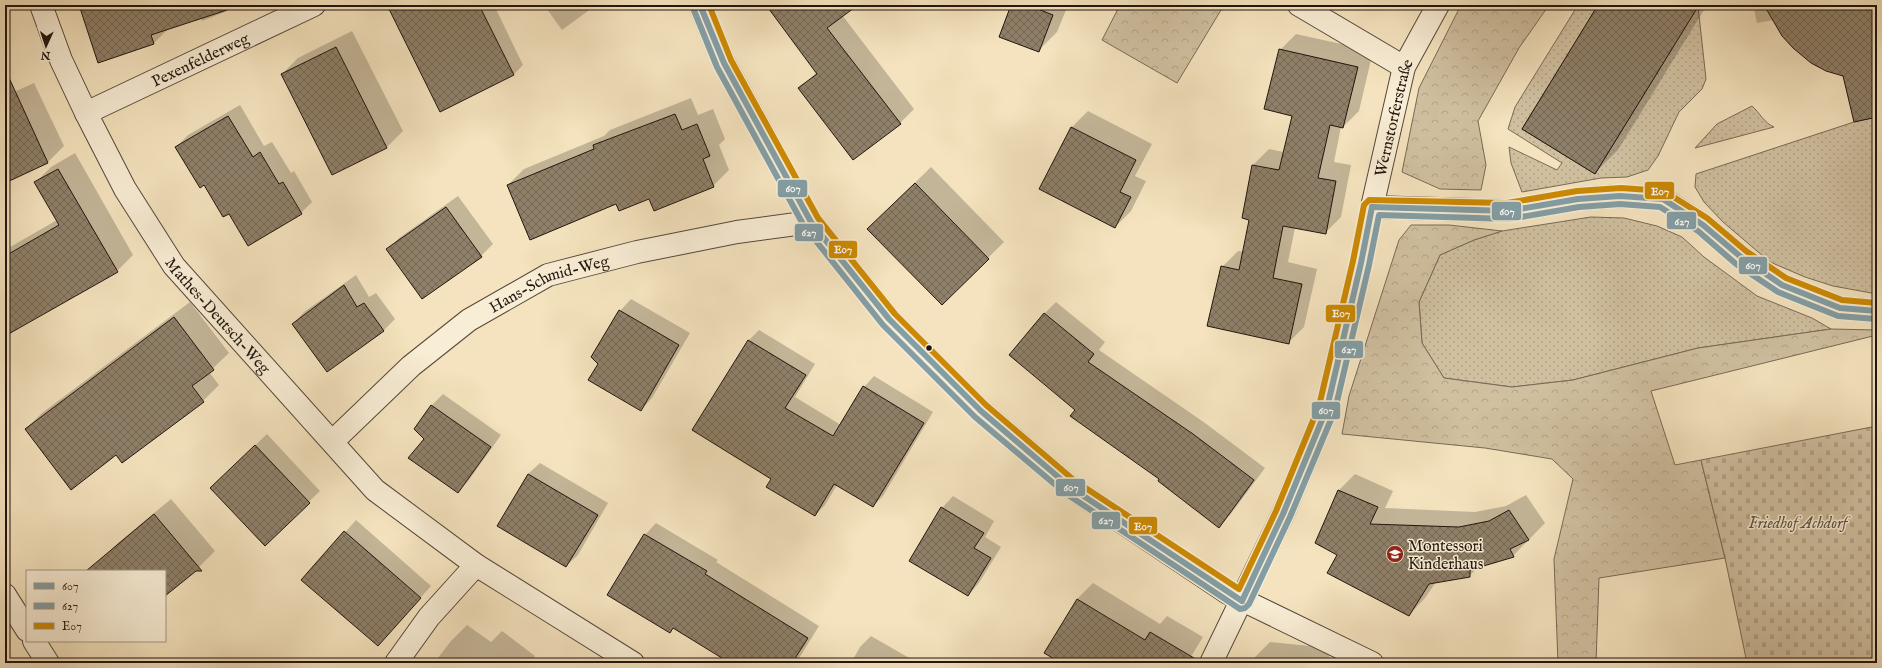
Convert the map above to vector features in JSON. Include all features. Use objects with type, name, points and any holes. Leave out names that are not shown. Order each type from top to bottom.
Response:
[{"type":"street","name":"Mathes-Deutsch-Weg","points":[[41,5],[61,60],[86,113],[125,189],[174,266],[333,441],[375,490],[476,565],[634,663]]},
{"type":"street","name":"Pexenfelderweg","points":[[86,113],[314,5]]},
{"type":"street","points":[[700,5],[724,63],[811,222],[889,319],[981,410],[1070,488],[1242,600],[1372,663]]},
{"type":"street","points":[[1299,5],[1404,67]]},
{"type":"street","name":"Wernstorferstraße","points":[[1211,663],[1283,514],[1326,408],[1361,263],[1372,207],[1404,67],[1438,5]]},
{"type":"street","points":[[1372,207],[1508,211],[1578,199],[1620,196],[1663,199],[1702,225],[1741,257],[1782,285],[1840,308],[1877,311]]},
{"type":"street","name":"Hans-Schmid-Weg","points":[[333,441],[412,366],[469,320],[548,275],[637,252],[737,232],[811,222]]},
{"type":"street","points":[[396,663],[430,617],[476,565]]},
{"type":"street","points":[[5,595],[26,628]]},
{"type":"street","points":[[35,642],[48,663]]},
{"type":"green space","points":[[1120,5],[1224,5],[1177,83],[1102,40]]},
{"type":"green space","points":[[1461,5],[1549,5],[1519,48],[1478,121],[1486,165],[1481,190],[1440,189],[1402,172],[1419,88]]},
{"type":"green space","points":[[1578,5],[1598,5],[1522,129],[1595,174],[1698,6],[1706,79],[1702,89],[1679,112],[1658,156],[1648,170],[1627,177],[1601,178],[1522,192],[1511,163],[1509,147],[1557,170],[1562,163],[1508,129],[1515,107]]},
{"type":"green space","points":[[1752,106],[1774,127],[1695,148],[1717,124]]},
{"type":"green space","points":[[1877,117],[1877,294],[1833,286],[1805,277],[1770,262],[1723,222],[1704,202],[1695,187],[1696,174],[1854,122]]},
{"type":"green space","points":[[1591,217],[1624,218],[1657,226],[1682,237],[1704,257],[1757,296],[1812,318],[1831,329],[1698,348],[1573,380],[1512,387],[1444,378],[1422,343],[1419,302],[1440,255],[1474,240],[1502,231]]},
{"type":"green space","points":[[1411,225],[1449,225],[1502,231],[1474,240],[1440,255],[1419,302],[1422,343],[1444,378],[1512,387],[1573,380],[1698,348],[1831,329],[1877,330],[1877,335],[1651,391],[1675,465],[1701,460],[1725,558],[1599,578],[1596,663],[1558,663],[1554,559],[1573,479],[1552,459],[1485,448],[1342,434],[1349,396],[1399,240]]},
{"type":"green space","name":"Friedhof Achdorf","points":[[1877,426],[1877,663],[1747,663],[1725,558],[1701,460]]},
{"type":"building","points":[[79,5],[226,5],[227,10],[151,35],[154,44],[98,63]]},
{"type":"building","points":[[387,5],[479,5],[514,75],[440,112]]},
{"type":"building","points":[[766,5],[858,5],[827,28],[901,124],[853,160],[798,88],[817,74]]},
{"type":"building","points":[[1011,5],[1028,5],[1053,15],[1039,52],[999,37]]},
{"type":"building","points":[[1598,5],[1699,5],[1595,174],[1522,129]]},
{"type":"building","points":[[1764,5],[1877,5],[1877,117],[1854,122],[1843,76],[1826,71],[1811,63],[1793,48],[1782,36]]},
{"type":"building","points":[[336,47],[387,148],[332,175],[281,74]]},
{"type":"building","points":[[1279,49],[1358,67],[1343,128],[1330,125],[1318,178],[1336,181],[1326,234],[1283,226],[1273,278],[1302,284],[1289,344],[1207,326],[1221,266],[1239,270],[1249,220],[1242,218],[1252,165],[1279,170],[1292,116],[1264,109]]},
{"type":"building","points":[[5,69],[48,163],[5,183]]},
{"type":"building","points":[[675,114],[682,130],[697,124],[710,156],[703,159],[714,187],[654,211],[649,199],[619,211],[616,204],[530,240],[507,185],[594,149],[593,145]]},
{"type":"building","points":[[228,116],[253,157],[260,152],[279,184],[283,182],[302,214],[248,246],[229,214],[223,217],[204,185],[200,188],[175,147]]},
{"type":"building","points":[[1071,127],[1136,160],[1120,192],[1131,197],[1115,228],[1039,189]]},
{"type":"building","points":[[58,169],[118,272],[5,336],[5,256],[59,225],[34,182]]},
{"type":"building","points":[[915,183],[989,259],[942,305],[867,229]]},
{"type":"building","points":[[446,207],[482,257],[422,299],[386,249]]},
{"type":"building","points":[[344,285],[357,307],[364,303],[384,331],[327,372],[292,324]]},
{"type":"building","points":[[619,310],[679,345],[641,411],[588,380],[598,364],[591,357]]},
{"type":"building","points":[[1044,313],[1094,354],[1088,362],[1193,434],[1254,480],[1219,528],[1158,481],[1159,479],[1070,416],[1075,410],[1009,355]]},
{"type":"building","points":[[174,317],[214,370],[192,386],[204,402],[122,463],[116,455],[71,490],[25,429]]},
{"type":"building","points":[[748,340],[806,375],[785,408],[833,436],[863,386],[924,423],[873,507],[834,484],[815,516],[766,487],[771,479],[692,430]]},
{"type":"building","points":[[431,405],[491,447],[458,493],[408,458],[424,439],[414,429]]},
{"type":"building","points":[[255,445],[310,503],[265,546],[210,488]]},
{"type":"building","points":[[528,474],[598,515],[566,567],[497,526]]},
{"type":"building","points":[[1338,490],[1378,507],[1370,524],[1459,527],[1489,521],[1509,510],[1529,540],[1510,549],[1514,557],[1470,570],[1470,577],[1429,584],[1409,616],[1327,573],[1337,555],[1315,543]]},
{"type":"building","points":[[941,507],[984,533],[974,548],[991,558],[968,596],[909,561]]},
{"type":"building","points":[[154,514],[202,571],[196,571],[166,595],[166,570],[87,570]]},
{"type":"building","points":[[344,531],[421,598],[378,646],[301,580]]},
{"type":"building","points":[[644,534],[707,571],[705,574],[808,638],[792,663],[730,663],[673,628],[670,633],[607,595]]},
{"type":"building","points":[[1077,599],[1145,640],[1150,632],[1199,661],[1199,663],[1061,663],[1044,653]]},
{"type":"transit line","name":"607","points":[[700,5],[724,63],[811,222],[889,319],[981,411],[1070,487],[1242,601]]},
{"type":"transit line","name":"E07","points":[[709,5],[731,60],[818,218],[895,314],[986,405],[1075,481],[1239,589],[1276,511],[1319,406],[1353,261],[1364,205],[1369,200],[1507,203],[1577,191],[1621,188],[1664,191],[1707,218],[1746,251],[1786,278],[1842,300],[1877,303]]},
{"type":"transit line","name":"627","points":[[693,8],[717,67],[804,226],[883,325],[975,417],[1065,493],[1240,609],[1245,608],[1249,604],[1290,517],[1335,410],[1369,265],[1379,215],[1509,219],[1579,207],[1620,204],[1660,207],[1698,231],[1736,264],[1778,292],[1838,316],[1876,319]]},
{"type":"transit line","name":"607","points":[[1372,207],[1508,211],[1578,199],[1620,196],[1663,199],[1703,225],[1741,257],[1782,285],[1840,308],[1877,311]]},
{"type":"transit line","name":"607","points":[[1242,601],[1283,514],[1327,408],[1361,263],[1372,207]]},
{"type":"place","name":"Montessori Kinderhaus","points":[[1395,554]]}]
